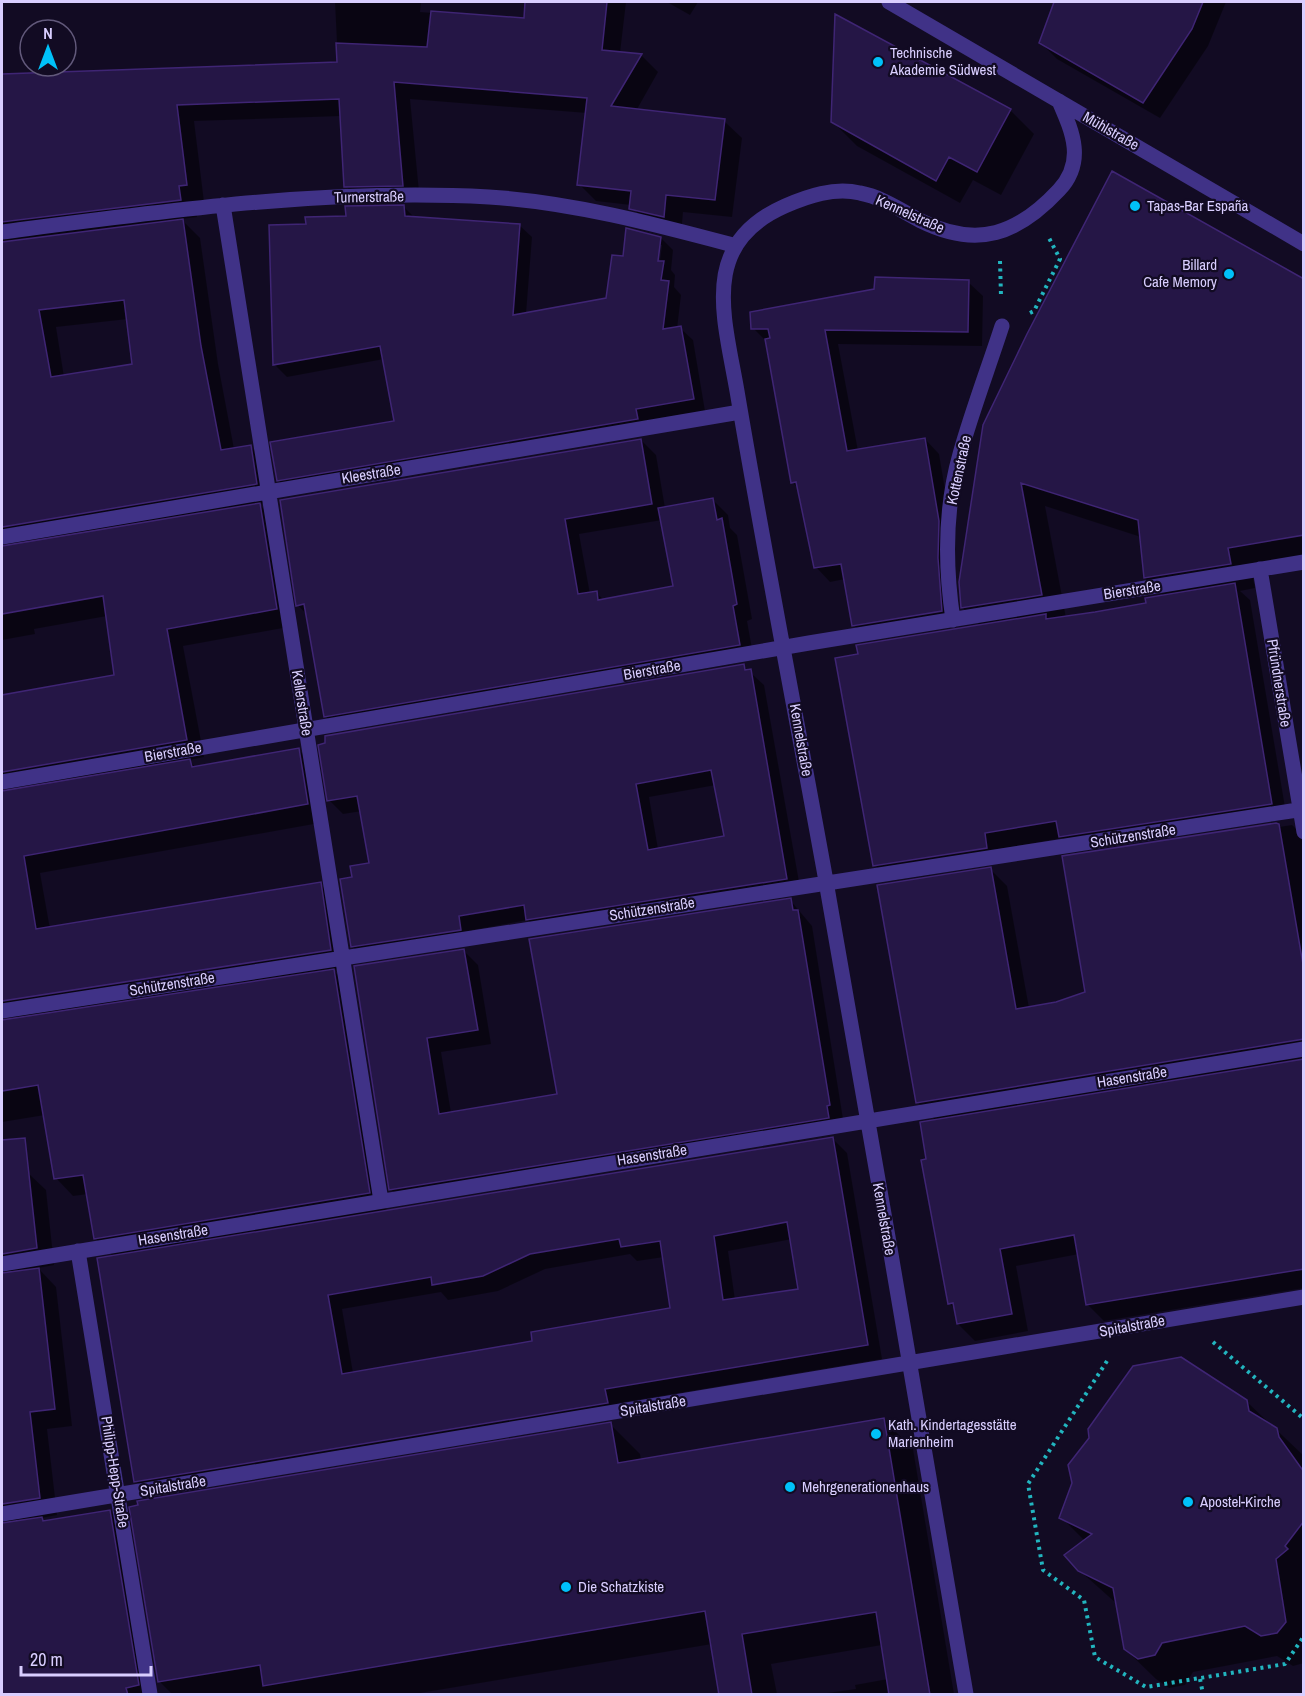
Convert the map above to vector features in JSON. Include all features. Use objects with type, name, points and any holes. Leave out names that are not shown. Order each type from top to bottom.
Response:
[{"type":"street","name":"Mühlstraße","points":[[890,2],[1304,244]]},
{"type":"street","points":[[913,2],[920,19]]},
{"type":"street","name":"Kennelstraße","points":[[966,1695],[826,883],[740,412],[724,315],[724,277],[733,245],[760,217],[813,194],[857,192],[887,203],[927,224],[962,236],[999,234],[1036,214],[1069,179],[1076,140],[1059,100]]},
{"type":"street","name":"Turnerstraße","points":[[2,232],[223,205],[366,195],[490,198],[597,213],[733,245]]},
{"type":"street","name":"Kellerstraße","points":[[223,205],[381,1201]]},
{"type":"street","name":"Kottenstraße","points":[[952,620],[947,576],[949,522],[959,456],[1002,326]]},
{"type":"street","name":"Kleestraße","points":[[2,537],[740,412]]},
{"type":"street","name":"Bierstraße","points":[[2,782],[784,647],[1304,562]]},
{"type":"street","name":"Pfründnerstraße","points":[[1260,569],[1304,832]]},
{"type":"street","name":"Schützenstraße","points":[[2,1011],[1302,810]]},
{"type":"street","name":"Hasenstraße","points":[[2,1264],[1304,1049]]},
{"type":"street","name":"Philipp-Hepp-Straße","points":[[78,1251],[150,1695]]},
{"type":"street","name":"Spitalstraße","points":[[2,1514],[1304,1297]]},
{"type":"path","points":[[999,234],[1002,326]]},
{"type":"path","points":[[1034,311],[1060,259]]},
{"type":"path","points":[[1206,1314],[1213,1345],[1304,1419]]},
{"type":"path","points":[[1103,1331],[1108,1361],[1029,1484],[1043,1570],[1084,1600],[1095,1657],[1146,1687],[1285,1664],[1304,1636]]},
{"type":"path","points":[[1200,1679],[1203,1695]]},
{"type":"building","points":[[525,2],[607,2],[602,50],[642,54],[611,106],[725,119],[715,200],[666,195],[664,217],[629,209],[631,191],[577,185],[587,98],[394,82],[403,186],[344,187],[339,99],[177,105],[187,185],[179,186],[181,200],[2,222],[2,74],[18,73],[18,78],[78,78],[78,71],[337,62],[336,43],[427,47],[431,11],[524,18]]},
{"type":"building","points":[[1054,2],[1203,2],[1192,29],[1143,103],[1039,43]]},
{"type":"building","name":"Technische Akademie Südwest","points":[[835,14],[1011,109],[977,172],[949,157],[936,181],[831,122]]},
{"type":"building","points":[[1112,171],[1304,279],[1304,535],[1228,548],[1231,564],[1144,578],[1138,520],[1021,483],[1042,595],[961,608],[959,582],[983,425],[1027,334]]},
{"type":"building","points":[[404,205],[405,216],[520,224],[513,315],[606,298],[612,255],[623,256],[626,228],[661,237],[658,261],[664,261],[661,280],[669,281],[663,329],[681,326],[694,399],[636,409],[638,419],[277,481],[270,442],[394,421],[380,346],[273,365],[269,225],[306,224],[305,217],[346,216],[345,206]]},
{"type":"building","points":[[183,219],[201,346],[221,450],[251,445],[257,484],[2,527],[2,242]],"holes":[[[124,300],[132,364],[51,377],[39,310]]]},
{"type":"building","points":[[875,277],[969,280],[968,332],[825,330],[847,451],[925,438],[939,521],[938,558],[942,611],[852,626],[841,564],[814,568],[796,482],[791,483],[765,339],[770,338],[768,329],[751,329],[750,312],[874,289]]},
{"type":"building","points":[[641,439],[652,504],[565,519],[578,594],[597,591],[598,600],[673,586],[658,508],[713,498],[717,520],[722,518],[737,604],[733,606],[740,645],[324,717],[304,604],[296,606],[280,500]]},
{"type":"building","points":[[260,503],[277,609],[167,629],[187,740],[2,772],[2,695],[114,675],[103,596],[2,614],[2,546]]},
{"type":"building","points":[[1235,583],[1272,804],[1059,837],[1056,821],[985,833],[987,848],[873,866],[835,658],[858,654],[856,645],[1046,614],[1046,619],[1095,612],[1146,603],[1145,598]]},
{"type":"building","points":[[744,664],[745,670],[751,669],[787,879],[526,920],[524,905],[459,916],[461,930],[351,947],[340,879],[352,877],[350,866],[369,863],[357,796],[327,801],[318,745],[325,743],[325,736]],"holes":[[[711,770],[724,836],[648,850],[636,784]]]},
{"type":"building","points":[[299,748],[308,804],[24,856],[36,929],[321,882],[331,950],[2,1001],[2,791],[190,759],[192,767]]},
{"type":"building","points":[[1279,824],[1304,970],[1304,1039],[916,1103],[877,885],[991,867],[1016,1009],[1056,1002],[1085,992],[1062,856]]},
{"type":"building","points":[[791,898],[793,910],[798,910],[830,1105],[827,1106],[829,1118],[389,1190],[354,966],[464,949],[478,1030],[427,1038],[439,1114],[557,1094],[529,939]]},
{"type":"building","points":[[334,969],[370,1193],[94,1239],[83,1175],[54,1179],[38,1085],[2,1091],[2,1020]]},
{"type":"building","points":[[1304,1059],[1304,1269],[1086,1305],[1074,1235],[1000,1249],[1012,1314],[957,1324],[953,1303],[948,1304],[921,1160],[926,1159],[920,1122]]},
{"type":"building","points":[[833,1137],[868,1345],[605,1389],[608,1403],[134,1482],[97,1258]],"holes":[[[787,1222],[798,1289],[723,1300],[714,1236]],[[619,1239],[621,1247],[660,1241],[670,1308],[531,1332],[532,1341],[342,1374],[328,1295],[431,1277],[432,1285],[483,1276],[530,1254]]]},
{"type":"building","points":[[25,1138],[37,1248],[2,1254],[2,1140]]},
{"type":"building","points":[[39,1268],[55,1409],[30,1412],[40,1498],[2,1504],[2,1273]]},
{"type":"building","name":"Apostel-Kirche","points":[[1181,1357],[1247,1400],[1249,1411],[1277,1428],[1279,1437],[1304,1472],[1304,1521],[1285,1546],[1288,1549],[1276,1559],[1286,1622],[1277,1633],[1261,1636],[1245,1626],[1162,1643],[1155,1655],[1138,1659],[1124,1649],[1113,1588],[1078,1571],[1064,1555],[1092,1534],[1059,1518],[1072,1483],[1068,1465],[1089,1438],[1088,1429],[1133,1366]]},
{"type":"building","points":[[884,1418],[930,1695],[889,1695],[876,1612],[742,1634],[752,1695],[719,1695],[705,1611],[263,1686],[260,1665],[158,1682],[129,1507],[138,1505],[137,1501],[611,1422],[618,1463]]},
{"type":"building","points":[[110,1510],[139,1685],[126,1688],[128,1695],[2,1695],[2,1523],[42,1517],[43,1521]]},
{"type":"place","name":"Technische Akademie Südwest","points":[[878,62]]},
{"type":"place","name":"Tapas-Bar España","points":[[1135,206]]},
{"type":"place","name":"Billard Cafe Memory","points":[[1229,274]]},
{"type":"place","name":"Kath. Kindertagesstätte Marienheim","points":[[876,1434]]},
{"type":"place","name":"Mehrgenerationenhaus","points":[[790,1487]]},
{"type":"place","name":"Apostel-Kirche","points":[[1188,1502]]},
{"type":"place","name":"Die Schatzkiste","points":[[566,1587]]}]
